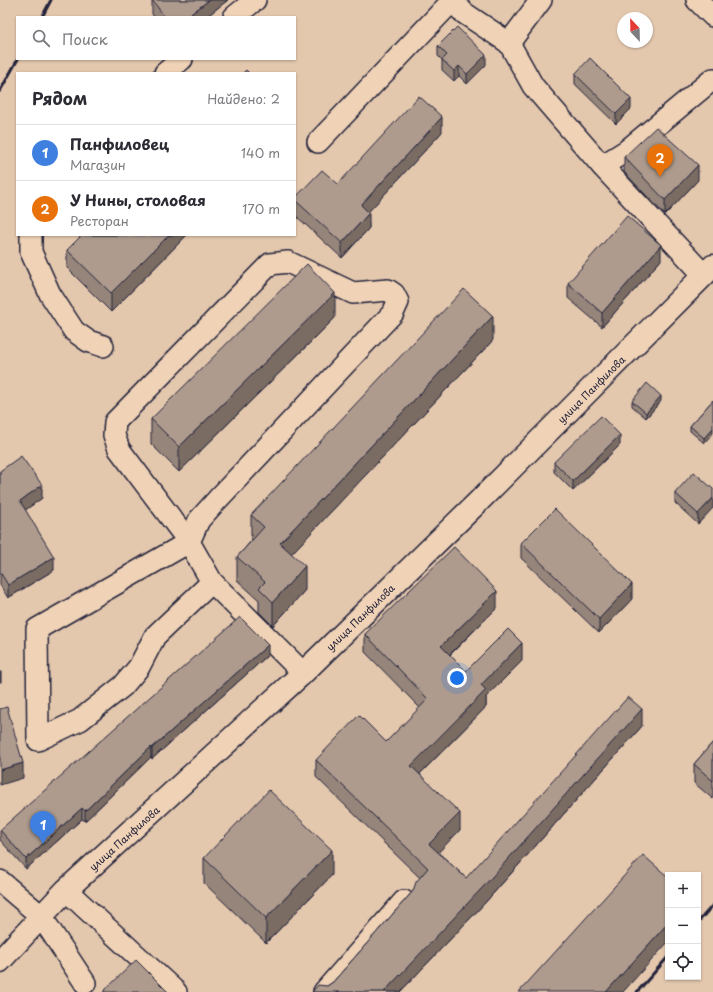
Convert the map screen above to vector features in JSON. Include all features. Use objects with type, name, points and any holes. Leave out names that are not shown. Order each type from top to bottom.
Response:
[{"type":"main road","name":"улица Панфилова","points":[[0,961],[66,890],[303,674],[479,501],[708,270]]},
{"type":"lane","points":[[235,16],[255,0]]},
{"type":"lane","points":[[509,43],[541,0]]},
{"type":"lane","points":[[697,0],[713,16]]},
{"type":"lane","points":[[318,142],[451,1],[464,13],[509,43],[533,86],[602,166],[708,270]]},
{"type":"lane","points":[[166,72],[181,60]]},
{"type":"lane","points":[[602,166],[626,151],[713,79]]},
{"type":"lane","points":[[31,236],[31,252],[50,294],[74,331],[88,341],[103,346]]},
{"type":"lane","points":[[212,582],[155,636],[139,667],[123,686],[80,720],[38,740],[37,629],[189,542],[199,520],[394,313],[398,302],[394,294],[388,290],[353,293],[288,262],[270,264],[115,422],[114,435],[118,449],[189,542],[212,582],[303,674]]},
{"type":"lane","points":[[0,881],[41,916],[85,983]]},
{"type":"lane","points":[[66,890],[176,992]]},
{"type":"lane","points":[[324,992],[404,900]]},
{"type":"building","points":[[152,0],[209,0],[188,16],[164,16]]},
{"type":"building","points":[[457,27],[486,55],[467,74],[459,66],[454,71],[442,60],[447,55],[438,46]]},
{"type":"building","points":[[590,58],[631,99],[616,114],[575,74]]},
{"type":"building","points":[[419,96],[442,117],[361,205],[369,213],[342,243],[296,201],[296,197],[322,170],[338,184]]},
{"type":"building","points":[[656,127],[698,165],[665,200],[624,157]]},
{"type":"building","points":[[627,216],[661,245],[602,313],[568,283]]},
{"type":"building","points":[[81,236],[168,236],[111,293],[67,250]]},
{"type":"building","points":[[307,264],[335,293],[179,447],[151,419]]},
{"type":"building","points":[[464,289],[493,316],[280,543],[305,566],[273,602],[259,588],[265,582],[237,557],[264,527],[251,515]]},
{"type":"building","points":[[647,383],[661,396],[646,413],[632,401]]},
{"type":"building","points":[[713,400],[713,428],[704,438],[690,426]]},
{"type":"building","points":[[601,416],[620,435],[573,481],[554,462]]},
{"type":"building","points":[[21,456],[42,485],[20,501],[54,557],[8,585],[0,572],[0,471]]},
{"type":"building","points":[[694,472],[713,489],[713,498],[698,514],[675,493]]},
{"type":"building","points":[[555,509],[632,584],[599,619],[521,543]]},
{"type":"building","points":[[454,547],[497,591],[441,646],[466,671],[508,629],[522,643],[481,685],[486,690],[411,766],[460,813],[429,844],[466,878],[628,697],[642,709],[483,887],[384,992],[312,992],[318,985],[327,986],[333,982],[413,891],[416,882],[428,868],[316,760],[359,715],[386,742],[428,699],[365,634]]},
{"type":"building","points":[[240,617],[268,645],[152,748],[151,747],[85,811],[82,808],[26,859],[0,830]]},
{"type":"building","points":[[7,707],[23,763],[0,770],[0,709]]},
{"type":"building","points":[[713,742],[713,781],[694,764]]},
{"type":"building","points":[[269,790],[332,850],[266,918],[204,858]]},
{"type":"building","points":[[643,855],[665,874],[665,926],[606,992],[519,992]]},
{"type":"building","points":[[136,960],[168,992],[103,992]]},
{"type":"railway","points":[[43,16],[51,0]]},
{"type":"railway","points":[[0,91],[17,60]]},
{"type":"railway","points":[[701,919],[713,905]]},
{"type":"railway","points":[[637,992],[665,960]]},
{"type":"place","name":"У Нины, столовая","points":[[660,177]]},
{"type":"place","name":"Панфиловец","points":[[43,844]]}]
